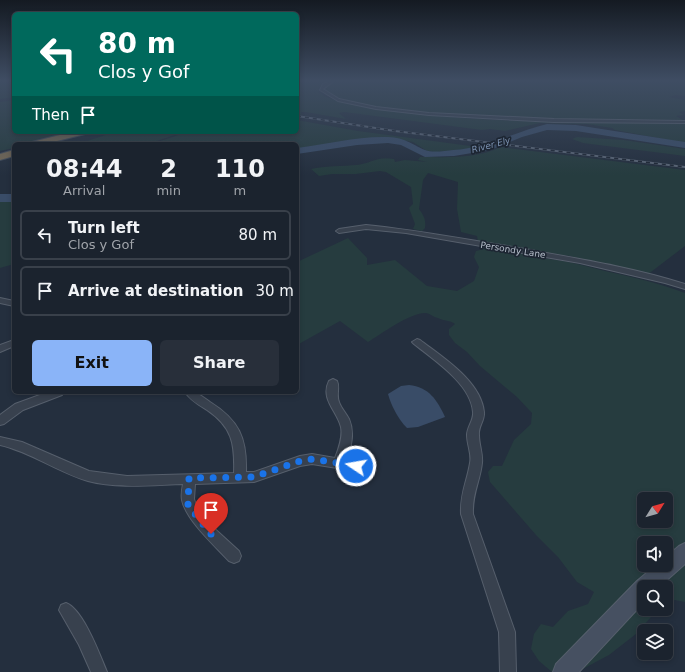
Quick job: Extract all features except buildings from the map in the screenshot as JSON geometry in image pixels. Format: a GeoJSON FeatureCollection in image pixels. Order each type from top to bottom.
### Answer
{"type":"FeatureCollection","features":[{"type":"Feature","properties":{"kind":"highway"},"geometry":{"type":"LineString","coordinates":[[43,142],[74,134]]}},
{"type":"Feature","properties":{"kind":"highway"},"geometry":{"type":"LineString","coordinates":[[56,142],[86,134]]}},
{"type":"Feature","properties":{"kind":"street"},"geometry":{"type":"LineString","coordinates":[[419,112],[464,117],[536,120],[685,122]]}},
{"type":"Feature","properties":{"kind":"street","name":"Persondy Lane"},"geometry":{"type":"LineString","coordinates":[[339,231],[366,227],[406,231],[580,261],[668,281],[685,287]]}},
{"type":"Feature","properties":{"kind":"street"},"geometry":{"type":"LineString","coordinates":[[0,300],[12,303]]}},
{"type":"Feature","properties":{"kind":"street"},"geometry":{"type":"LineString","coordinates":[[417,342],[465,382],[476,400],[479,414],[472,435],[476,462],[467,490],[467,514],[507,632],[508,672]]}},
{"type":"Feature","properties":{"kind":"street"},"geometry":{"type":"LineString","coordinates":[[0,349],[12,344]]}},
{"type":"Feature","properties":{"kind":"street"},"geometry":{"type":"LineString","coordinates":[[334,383],[331,397],[334,407],[346,426],[340,462]]}},
{"type":"Feature","properties":{"kind":"street"},"geometry":{"type":"LineString","coordinates":[[0,421],[19,407],[53,394]]}},
{"type":"Feature","properties":{"kind":"street"},"geometry":{"type":"LineString","coordinates":[[193,394],[224,416],[233,427],[240,447],[240,478]]}},
{"type":"Feature","properties":{"kind":"street"},"geometry":{"type":"LineString","coordinates":[[0,441],[18,445],[68,468],[90,476],[105,479],[138,481],[189,478],[240,478],[263,475],[295,463],[312,459],[340,462],[356,466]]}},
{"type":"Feature","properties":{"kind":"street"},"geometry":{"type":"LineString","coordinates":[[189,478],[188,500],[192,511],[211,534],[234,556]]}},
{"type":"Feature","properties":{"kind":"street"},"geometry":{"type":"LineString","coordinates":[[652,580],[685,552]]}},
{"type":"Feature","properties":{"kind":"street"},"geometry":{"type":"LineString","coordinates":[[564,672],[637,594]]}},
{"type":"Feature","properties":{"kind":"street"},"geometry":{"type":"LineString","coordinates":[[66,610],[75,621],[93,654],[100,672]]}},
{"type":"Feature","properties":{"kind":"green space"},"geometry":{"type":"Polygon","coordinates":[[[0,112],[12,112],[12,134],[67,134],[36,142],[12,142],[12,148],[0,151],[0,112]]]}},
{"type":"Feature","properties":{"kind":"green space"},"geometry":{"type":"Polygon","coordinates":[[[307,112],[342,112],[339,113],[346,119],[307,112]]]}},
{"type":"Feature","properties":{"kind":"green space"},"geometry":{"type":"Polygon","coordinates":[[[347,112],[409,112],[510,121],[685,123],[685,143],[587,124],[540,123],[505,131],[490,129],[482,130],[347,112]]]}},
{"type":"Feature","properties":{"kind":"green space"},"geometry":{"type":"Polygon","coordinates":[[[427,112],[680,112],[684,115],[676,116],[683,120],[540,119],[427,112]]]}},
{"type":"Feature","properties":{"kind":"green space"},"geometry":{"type":"Polygon","coordinates":[[[299,120],[358,131],[478,147],[466,150],[435,152],[427,151],[413,142],[388,138],[353,140],[299,149],[299,142],[158,142],[181,134],[299,134],[299,120]]]}},
{"type":"Feature","properties":{"kind":"green space"},"geometry":{"type":"Polygon","coordinates":[[[109,134],[178,134],[153,142],[84,142],[109,134]]]}},
{"type":"Feature","properties":{"kind":"green space"},"geometry":{"type":"Polygon","coordinates":[[[577,137],[624,140],[685,149],[685,156],[583,143],[572,139],[577,137]]]}},
{"type":"Feature","properties":{"kind":"green space"},"geometry":{"type":"Polygon","coordinates":[[[501,147],[685,170],[685,246],[647,275],[570,256],[532,251],[533,258],[551,259],[578,264],[645,280],[685,293],[685,602],[673,601],[673,580],[637,580],[637,616],[652,616],[645,624],[637,624],[636,634],[609,655],[577,672],[552,672],[539,661],[531,649],[534,634],[541,624],[553,627],[568,611],[588,604],[594,592],[577,582],[558,557],[536,535],[490,482],[488,472],[493,466],[502,466],[514,440],[531,424],[532,413],[517,397],[455,343],[449,335],[449,329],[455,324],[436,318],[428,313],[412,316],[368,342],[340,321],[299,344],[299,261],[348,238],[367,258],[367,265],[395,260],[427,286],[457,291],[474,281],[479,267],[474,257],[476,251],[500,245],[478,241],[477,236],[461,232],[457,209],[458,182],[428,173],[423,180],[419,209],[425,220],[425,228],[422,231],[413,229],[415,224],[409,208],[413,204],[411,187],[386,172],[380,171],[319,176],[311,169],[357,165],[383,158],[394,159],[395,162],[405,160],[427,162],[418,160],[420,157],[481,154],[501,147]]]}},
{"type":"Feature","properties":{"kind":"green space"},"geometry":{"type":"Polygon","coordinates":[[[12,198],[12,264],[10,264],[12,265],[0,268],[0,200],[12,198]]]}},
{"type":"Feature","properties":{"kind":"water"},"geometry":{"type":"Polygon","coordinates":[[[409,385],[422,388],[432,395],[445,417],[418,427],[407,428],[395,412],[388,394],[401,386],[409,385]]]}},
{"type":"Feature","properties":{"kind":"waterway","name":"River Ely"},"geometry":{"type":"LineString","coordinates":[[299,151],[357,142],[388,140],[403,142],[425,154],[454,153],[487,148],[519,135],[547,127],[576,128],[685,145]]}},
{"type":"Feature","properties":{"kind":"waterway","name":"River Ely"},"geometry":{"type":"LineString","coordinates":[[0,198],[12,198]]}},
{"type":"Feature","properties":{"kind":"railway"},"geometry":{"type":"LineString","coordinates":[[299,116],[395,131],[685,167]]}},
{"type":"Feature","properties":{"kind":"route"},"geometry":{"type":"LineString","coordinates":[[211,534],[188,505],[189,478],[254,477],[290,464],[312,459],[340,462],[356,466]]}}]}
